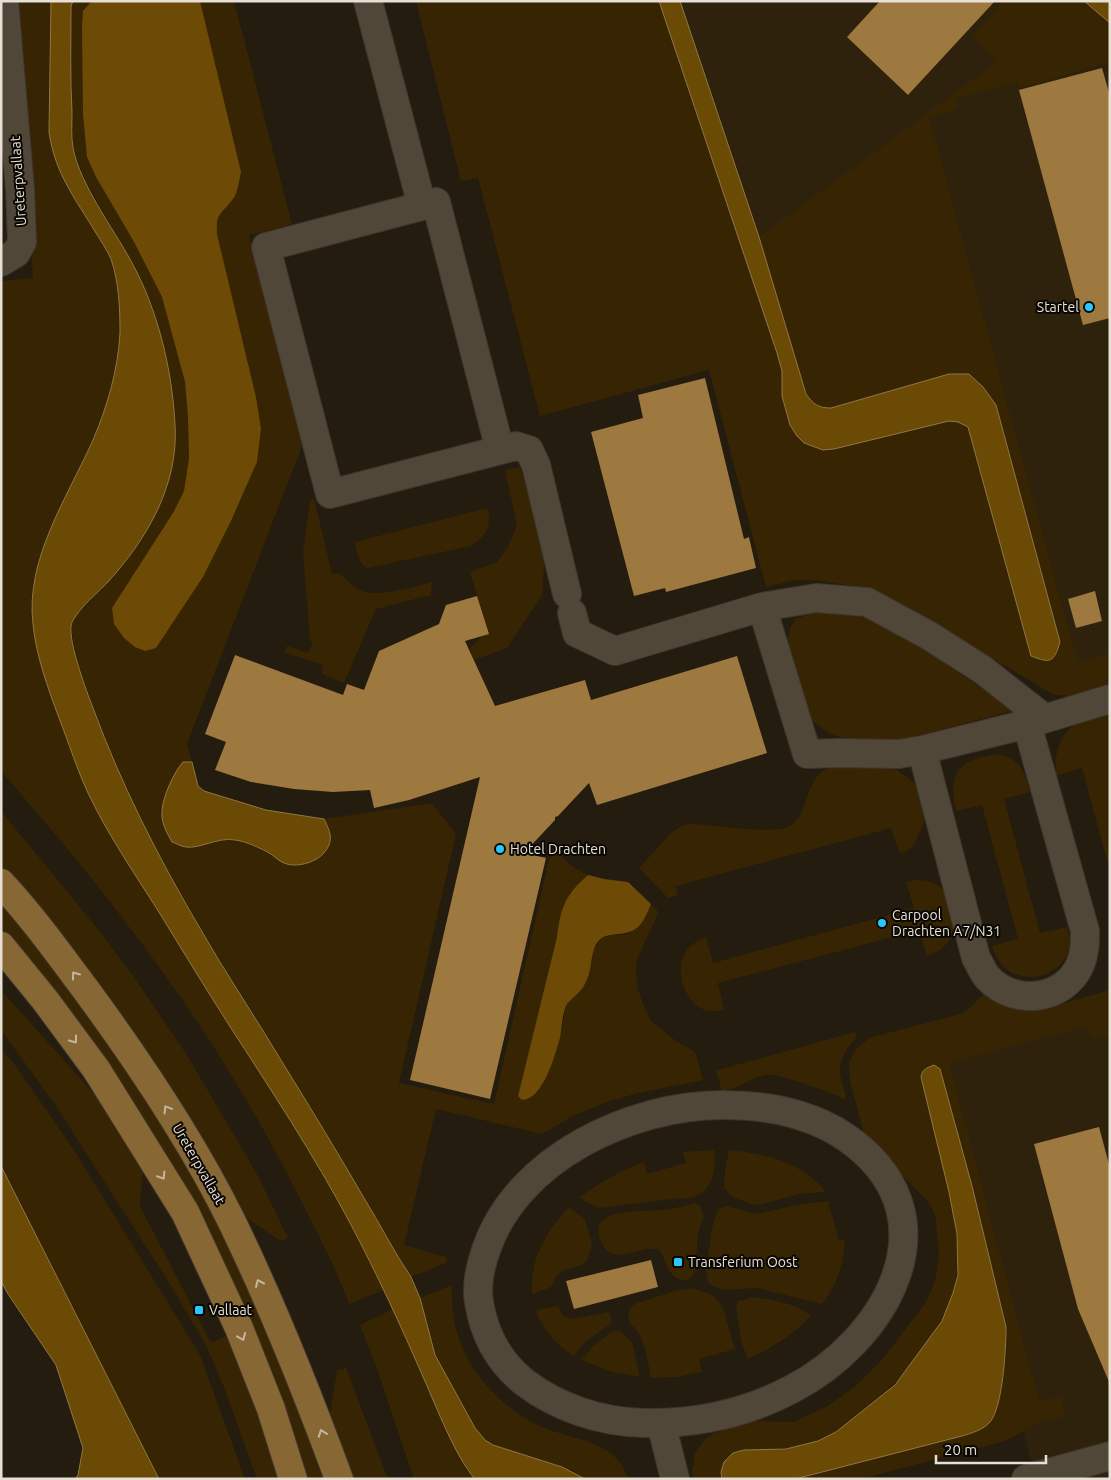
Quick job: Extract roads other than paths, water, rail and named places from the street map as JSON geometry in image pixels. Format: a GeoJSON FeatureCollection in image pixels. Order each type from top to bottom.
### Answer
{"type":"FeatureCollection","features":[{"type":"Feature","properties":{"kind":"main road","name":"Ureterpvallaat"},"geometry":{"type":"LineString","coordinates":[[1,883],[49,941],[105,1016],[152,1085],[193,1151],[231,1220],[275,1318],[317,1419],[339,1479]]}},
{"type":"Feature","properties":{"kind":"main road"},"geometry":{"type":"LineString","coordinates":[[1,946],[45,1000],[96,1069],[184,1212],[242,1337],[271,1409],[293,1479]]}},
{"type":"Feature","properties":{"kind":"street","name":"Ureterpvallaat"},"geometry":{"type":"LineString","coordinates":[[1,262],[16,253],[22,242],[20,189],[4,1]]}},
{"type":"Feature","properties":{"kind":"street"},"geometry":{"type":"LineString","coordinates":[[368,1],[422,206]]}},
{"type":"Feature","properties":{"kind":"street"},"geometry":{"type":"LineString","coordinates":[[500,450],[436,202],[266,247],[330,494],[516,446],[529,450],[536,465],[577,633],[616,651],[762,607],[816,598],[867,602],[928,634],[983,670],[1035,721],[1085,931],[1085,949],[1079,967],[1068,981],[1053,992],[1035,996],[1017,995],[1000,988],[988,978],[976,958],[922,750]]}},
{"type":"Feature","properties":{"kind":"street"},"geometry":{"type":"LineString","coordinates":[[762,607],[807,754],[899,754],[922,750],[1035,721],[1110,699]]}},
{"type":"Feature","properties":{"kind":"street"},"geometry":{"type":"LineString","coordinates":[[739,1105],[771,1108],[801,1115],[828,1126],[865,1152],[882,1171],[891,1185],[902,1216],[904,1232],[900,1265],[888,1298],[867,1330],[846,1352],[830,1365],[794,1388],[753,1406],[731,1413],[709,1418],[661,1422],[642,1423],[610,1420],[562,1405],[537,1392],[516,1375],[499,1356],[487,1335],[480,1312],[478,1296],[482,1263],[490,1238],[503,1213],[536,1176],[560,1156],[588,1139],[618,1125],[651,1115],[684,1108],[739,1105]]}},
{"type":"Feature","properties":{"kind":"street"},"geometry":{"type":"LineString","coordinates":[[661,1422],[675,1479]]}},
{"type":"Feature","properties":{"kind":"street"},"geometry":{"type":"LineString","coordinates":[[1026,1479],[1110,1456]]}},
{"type":"Feature","properties":{"kind":"place","name":"Startel"},"geometry":{"type":"Point","coordinates":[1089,307]}},
{"type":"Feature","properties":{"kind":"place","name":"Hotel Drachten"},"geometry":{"type":"Point","coordinates":[500,849]}},
{"type":"Feature","properties":{"kind":"place","name":"Carpool Drachten A7/N31"},"geometry":{"type":"Point","coordinates":[882,923]}},
{"type":"Feature","properties":{"kind":"place","name":"Transferium Oost"},"geometry":{"type":"Point","coordinates":[678,1262]}},
{"type":"Feature","properties":{"kind":"place","name":"Vallaat"},"geometry":{"type":"Point","coordinates":[199,1310]}}]}
